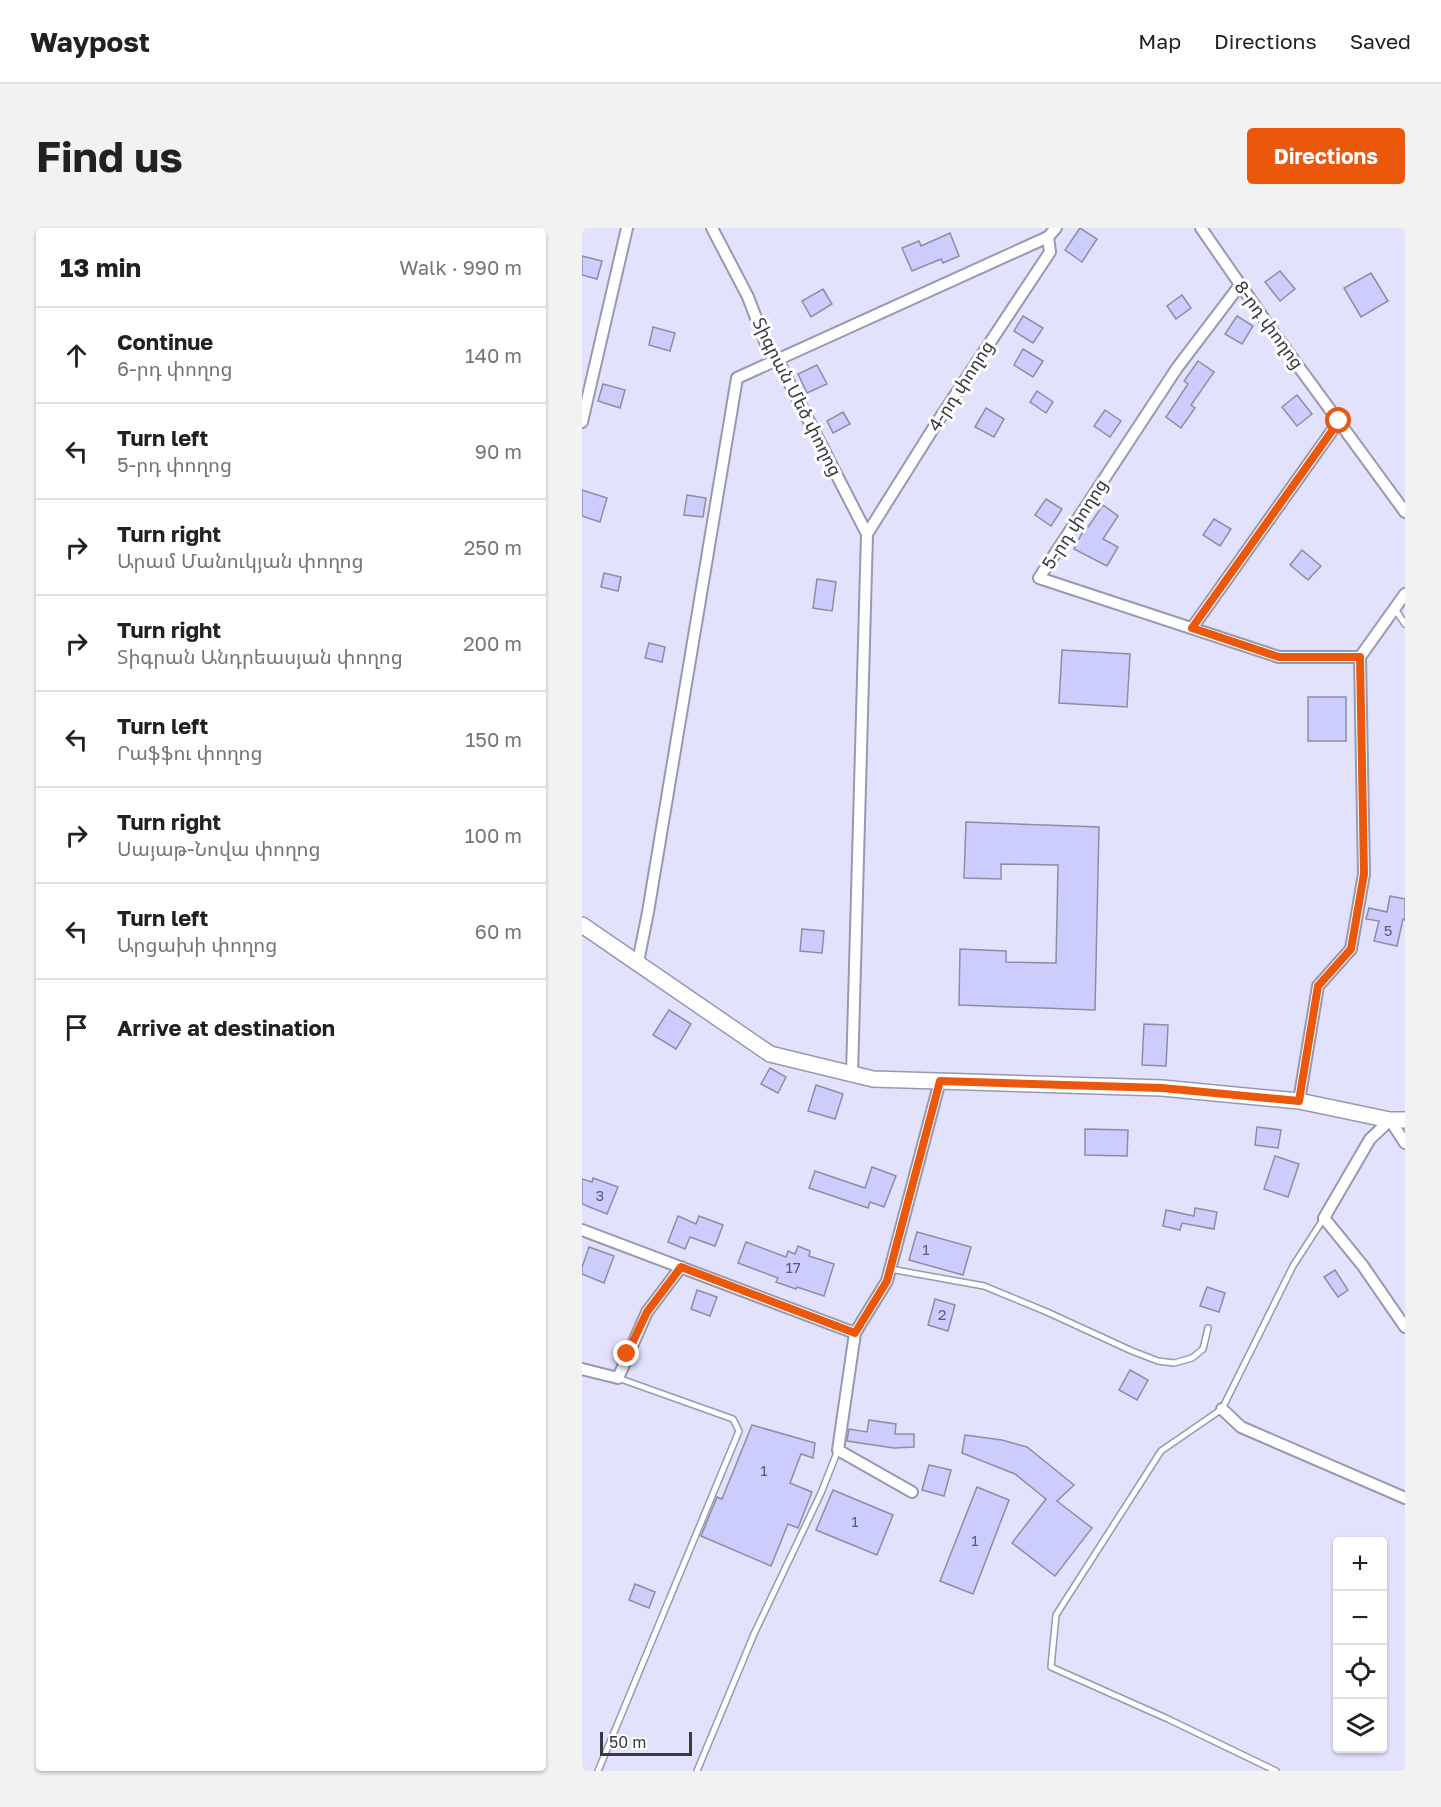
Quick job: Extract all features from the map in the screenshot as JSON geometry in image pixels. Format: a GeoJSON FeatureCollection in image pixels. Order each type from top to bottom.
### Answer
{"type":"FeatureCollection","features":[{"type":"Feature","properties":{"kind":"main road"},"geometry":{"type":"LineString","coordinates":[[582,925],[770,1054],[852,1074],[873,1079],[1162,1088],[1299,1101],[1397,1120]]}},
{"type":"Feature","properties":{"kind":"street"},"geometry":{"type":"LineString","coordinates":[[582,422],[627,228]]}},
{"type":"Feature","properties":{"kind":"street","name":"Տիգրան Մեծ փողոց"},"geometry":{"type":"LineString","coordinates":[[712,228],[748,297],[766,344],[777,359],[867,534]]}},
{"type":"Feature","properties":{"kind":"street"},"geometry":{"type":"LineString","coordinates":[[638,962],[737,378],[1048,237],[1056,228]]}},
{"type":"Feature","properties":{"kind":"street","name":"8-րդ փողոց"},"geometry":{"type":"LineString","coordinates":[[1201,228],[1405,512]]}},
{"type":"Feature","properties":{"kind":"street","name":"4-րդ փողոց"},"geometry":{"type":"LineString","coordinates":[[867,534],[936,424],[1050,252],[1048,237]]}},
{"type":"Feature","properties":{"kind":"street","name":"5-րդ փողոց"},"geometry":{"type":"LineString","coordinates":[[1240,285],[1177,368],[1039,578],[1279,657],[1360,657]]}},
{"type":"Feature","properties":{"kind":"street"},"geometry":{"type":"LineString","coordinates":[[1192,628],[1339,421]]}},
{"type":"Feature","properties":{"kind":"street"},"geometry":{"type":"LineString","coordinates":[[852,1074],[867,534]]}},
{"type":"Feature","properties":{"kind":"street"},"geometry":{"type":"LineString","coordinates":[[1299,1101],[1318,986],[1351,949],[1364,874],[1360,657],[1405,594]]}},
{"type":"Feature","properties":{"kind":"street"},"geometry":{"type":"LineString","coordinates":[[912,1492],[838,1450],[855,1333],[887,1281],[940,1081]]}},
{"type":"Feature","properties":{"kind":"street"},"geometry":{"type":"LineString","coordinates":[[1405,1143],[1397,1120],[1370,1139],[1324,1218],[1363,1266],[1405,1326]]}},
{"type":"Feature","properties":{"kind":"street"},"geometry":{"type":"LineString","coordinates":[[582,1230],[855,1333]]}},
{"type":"Feature","properties":{"kind":"street"},"geometry":{"type":"LineString","coordinates":[[582,1371],[618,1378],[647,1312],[681,1267]]}},
{"type":"Feature","properties":{"kind":"street"},"geometry":{"type":"LineString","coordinates":[[1222,1409],[1241,1427],[1405,1498]]}},
{"type":"Feature","properties":{"kind":"lane"},"geometry":{"type":"LineString","coordinates":[[1395,609],[1405,624]]}},
{"type":"Feature","properties":{"kind":"lane"},"geometry":{"type":"LineString","coordinates":[[1276,1771],[1168,1719],[1051,1667],[1056,1615],[1161,1451],[1222,1409],[1293,1266],[1324,1218]]}},
{"type":"Feature","properties":{"kind":"lane"},"geometry":{"type":"LineString","coordinates":[[890,1269],[984,1286],[1158,1361],[1174,1363],[1192,1358],[1203,1349],[1208,1328]]}},
{"type":"Feature","properties":{"kind":"lane"},"geometry":{"type":"LineString","coordinates":[[598,1771],[739,1431],[733,1419],[618,1378]]}},
{"type":"Feature","properties":{"kind":"lane"},"geometry":{"type":"LineString","coordinates":[[697,1771],[754,1634],[821,1492],[838,1450]]}},
{"type":"Feature","properties":{"kind":"building"},"geometry":{"type":"Polygon","coordinates":[[[1080,228],[1097,239],[1082,262],[1065,250],[1080,228]]]}},
{"type":"Feature","properties":{"kind":"building"},"geometry":{"type":"Polygon","coordinates":[[[950,233],[959,256],[943,263],[941,259],[912,271],[902,248],[919,241],[921,246],[950,233]]]}},
{"type":"Feature","properties":{"kind":"building"},"geometry":{"type":"Polygon","coordinates":[[[582,256],[602,261],[597,279],[582,275],[582,256]]]}},
{"type":"Feature","properties":{"kind":"building"},"geometry":{"type":"Polygon","coordinates":[[[1280,271],[1295,289],[1280,301],[1265,282],[1280,271]]]}},
{"type":"Feature","properties":{"kind":"building"},"geometry":{"type":"Polygon","coordinates":[[[1371,273],[1388,301],[1361,317],[1344,288],[1371,273]]]}},
{"type":"Feature","properties":{"kind":"building"},"geometry":{"type":"Polygon","coordinates":[[[823,289],[832,304],[811,317],[802,301],[823,289]]]}},
{"type":"Feature","properties":{"kind":"building"},"geometry":{"type":"Polygon","coordinates":[[[1182,295],[1191,308],[1176,319],[1167,306],[1182,295]]]}},
{"type":"Feature","properties":{"kind":"building"},"geometry":{"type":"Polygon","coordinates":[[[1023,316],[1043,328],[1033,343],[1014,331],[1023,316]]]}},
{"type":"Feature","properties":{"kind":"building"},"geometry":{"type":"Polygon","coordinates":[[[1237,316],[1253,326],[1242,344],[1225,334],[1237,316]]]}},
{"type":"Feature","properties":{"kind":"building"},"geometry":{"type":"Polygon","coordinates":[[[653,327],[675,333],[670,351],[649,345],[653,327]]]}},
{"type":"Feature","properties":{"kind":"building"},"geometry":{"type":"Polygon","coordinates":[[[1023,349],[1043,361],[1033,377],[1014,365],[1023,349]]]}},
{"type":"Feature","properties":{"kind":"building"},"geometry":{"type":"Polygon","coordinates":[[[1198,361],[1214,372],[1191,405],[1195,408],[1181,428],[1166,417],[1188,384],[1184,381],[1198,361]]]}},
{"type":"Feature","properties":{"kind":"building"},"geometry":{"type":"Polygon","coordinates":[[[817,365],[827,384],[807,393],[798,374],[817,365]]]}},
{"type":"Feature","properties":{"kind":"building"},"geometry":{"type":"Polygon","coordinates":[[[603,384],[625,390],[620,408],[598,401],[603,384]]]}},
{"type":"Feature","properties":{"kind":"building"},"geometry":{"type":"Polygon","coordinates":[[[1037,391],[1053,402],[1046,413],[1030,402],[1037,391]]]}},
{"type":"Feature","properties":{"kind":"building"},"geometry":{"type":"Polygon","coordinates":[[[1297,395],[1312,414],[1297,426],[1282,407],[1297,395]]]}},
{"type":"Feature","properties":{"kind":"building"},"geometry":{"type":"Polygon","coordinates":[[[986,408],[1004,419],[994,437],[975,427],[986,408]]]}},
{"type":"Feature","properties":{"kind":"building"},"geometry":{"type":"Polygon","coordinates":[[[1105,410],[1121,421],[1110,437],[1094,426],[1105,410]]]}},
{"type":"Feature","properties":{"kind":"building"},"geometry":{"type":"Polygon","coordinates":[[[843,412],[850,424],[833,433],[827,421],[843,412]]]}},
{"type":"Feature","properties":{"kind":"building"},"geometry":{"type":"Polygon","coordinates":[[[582,490],[607,498],[600,522],[582,516],[582,490]]]}},
{"type":"Feature","properties":{"kind":"building"},"geometry":{"type":"Polygon","coordinates":[[[687,495],[706,498],[703,517],[684,515],[687,495]]]}},
{"type":"Feature","properties":{"kind":"building"},"geometry":{"type":"Polygon","coordinates":[[[1046,499],[1062,509],[1051,526],[1035,515],[1046,499]]]}},
{"type":"Feature","properties":{"kind":"building"},"geometry":{"type":"Polygon","coordinates":[[[1103,505],[1118,516],[1103,539],[1118,547],[1107,566],[1074,549],[1084,529],[1086,530],[1103,505]]]}},
{"type":"Feature","properties":{"kind":"building"},"geometry":{"type":"Polygon","coordinates":[[[1214,519],[1231,529],[1220,546],[1203,535],[1214,519]]]}},
{"type":"Feature","properties":{"kind":"building"},"geometry":{"type":"Polygon","coordinates":[[[1302,550],[1321,566],[1308,580],[1290,565],[1302,550]]]}},
{"type":"Feature","properties":{"kind":"building"},"geometry":{"type":"Polygon","coordinates":[[[604,573],[621,577],[618,591],[601,587],[604,573]]]}},
{"type":"Feature","properties":{"kind":"building"},"geometry":{"type":"Polygon","coordinates":[[[817,579],[836,582],[832,611],[813,608],[817,579]]]}},
{"type":"Feature","properties":{"kind":"building"},"geometry":{"type":"Polygon","coordinates":[[[649,643],[665,647],[662,662],[645,658],[649,643]]]}},
{"type":"Feature","properties":{"kind":"building"},"geometry":{"type":"Polygon","coordinates":[[[1062,650],[1130,654],[1127,707],[1059,703],[1062,650]]]}},
{"type":"Feature","properties":{"kind":"building"},"geometry":{"type":"Polygon","coordinates":[[[1308,697],[1346,697],[1346,741],[1308,741],[1308,697]]]}},
{"type":"Feature","properties":{"kind":"building"},"geometry":{"type":"Polygon","coordinates":[[[966,822],[1099,827],[1095,1010],[959,1005],[960,949],[1006,951],[1006,962],[1056,963],[1058,865],[1001,864],[1001,879],[964,878],[966,822]]]}},
{"type":"Feature","properties":{"kind":"building"},"geometry":{"type":"Polygon","coordinates":[[[1390,896],[1405,899],[1405,920],[1403,919],[1397,946],[1374,941],[1379,921],[1366,919],[1369,908],[1387,912],[1390,896]]]}},
{"type":"Feature","properties":{"kind":"building"},"geometry":{"type":"Polygon","coordinates":[[[802,929],[824,931],[822,953],[800,951],[802,929]]]}},
{"type":"Feature","properties":{"kind":"building"},"geometry":{"type":"Polygon","coordinates":[[[669,1010],[691,1024],[676,1049],[653,1035],[669,1010]]]}},
{"type":"Feature","properties":{"kind":"building"},"geometry":{"type":"Polygon","coordinates":[[[1144,1024],[1168,1025],[1166,1066],[1142,1065],[1144,1024]]]}},
{"type":"Feature","properties":{"kind":"building"},"geometry":{"type":"Polygon","coordinates":[[[770,1068],[786,1077],[778,1093],[761,1084],[770,1068]]]}},
{"type":"Feature","properties":{"kind":"building"},"geometry":{"type":"Polygon","coordinates":[[[816,1085],[843,1094],[835,1119],[808,1111],[816,1085]]]}},
{"type":"Feature","properties":{"kind":"building"},"geometry":{"type":"Polygon","coordinates":[[[1257,1127],[1281,1130],[1278,1148],[1255,1145],[1257,1127]]]}},
{"type":"Feature","properties":{"kind":"building"},"geometry":{"type":"Polygon","coordinates":[[[1085,1129],[1128,1130],[1127,1156],[1085,1155],[1085,1129]]]}},
{"type":"Feature","properties":{"kind":"building"},"geometry":{"type":"Polygon","coordinates":[[[1275,1156],[1299,1164],[1288,1197],[1264,1189],[1275,1156]]]}},
{"type":"Feature","properties":{"kind":"building"},"geometry":{"type":"Polygon","coordinates":[[[872,1167],[896,1176],[884,1207],[870,1202],[868,1208],[809,1188],[815,1171],[865,1188],[872,1167]]]}},
{"type":"Feature","properties":{"kind":"building"},"geometry":{"type":"Polygon","coordinates":[[[593,1178],[618,1187],[607,1214],[582,1204],[582,1179],[592,1182],[593,1178]]]}},
{"type":"Feature","properties":{"kind":"building"},"geometry":{"type":"Polygon","coordinates":[[[1195,1208],[1217,1212],[1214,1229],[1182,1223],[1180,1230],[1163,1226],[1166,1210],[1194,1216],[1195,1208]]]}},
{"type":"Feature","properties":{"kind":"building"},"geometry":{"type":"Polygon","coordinates":[[[678,1216],[696,1224],[699,1216],[723,1225],[715,1246],[690,1237],[685,1249],[668,1242],[678,1216]]]}},
{"type":"Feature","properties":{"kind":"building"},"geometry":{"type":"Polygon","coordinates":[[[917,1232],[971,1247],[963,1275],[909,1260],[917,1232]]]}},
{"type":"Feature","properties":{"kind":"building"},"geometry":{"type":"Polygon","coordinates":[[[746,1242],[786,1257],[788,1251],[795,1254],[798,1246],[810,1251],[809,1256],[834,1264],[824,1296],[776,1282],[778,1278],[738,1263],[746,1242]]]}},
{"type":"Feature","properties":{"kind":"building"},"geometry":{"type":"Polygon","coordinates":[[[589,1247],[614,1256],[604,1283],[582,1274],[589,1247]]]}},
{"type":"Feature","properties":{"kind":"building"},"geometry":{"type":"Polygon","coordinates":[[[1335,1270],[1348,1290],[1338,1297],[1324,1277],[1335,1270]]]}},
{"type":"Feature","properties":{"kind":"building"},"geometry":{"type":"Polygon","coordinates":[[[1207,1287],[1225,1293],[1219,1312],[1200,1306],[1207,1287]]]}},
{"type":"Feature","properties":{"kind":"building"},"geometry":{"type":"Polygon","coordinates":[[[697,1290],[717,1297],[710,1316],[691,1309],[697,1290]]]}},
{"type":"Feature","properties":{"kind":"building"},"geometry":{"type":"Polygon","coordinates":[[[935,1299],[955,1305],[948,1331],[928,1325],[935,1299]]]}},
{"type":"Feature","properties":{"kind":"building"},"geometry":{"type":"Polygon","coordinates":[[[1130,1370],[1148,1380],[1137,1400],[1119,1390],[1130,1370]]]}},
{"type":"Feature","properties":{"kind":"building"},"geometry":{"type":"Polygon","coordinates":[[[869,1420],[896,1424],[895,1434],[914,1434],[914,1447],[894,1448],[847,1441],[849,1429],[867,1432],[869,1420]]]}},
{"type":"Feature","properties":{"kind":"building"},"geometry":{"type":"Polygon","coordinates":[[[752,1425],[815,1443],[813,1458],[801,1454],[790,1483],[812,1492],[798,1528],[788,1524],[771,1566],[701,1536],[717,1497],[722,1499],[752,1425]]]}},
{"type":"Feature","properties":{"kind":"building"},"geometry":{"type":"Polygon","coordinates":[[[965,1435],[1002,1440],[1027,1447],[1074,1485],[1057,1501],[1092,1528],[1055,1576],[1012,1543],[1046,1499],[1015,1474],[962,1453],[965,1435]]]}},
{"type":"Feature","properties":{"kind":"building"},"geometry":{"type":"Polygon","coordinates":[[[929,1465],[951,1470],[944,1496],[922,1490],[929,1465]]]}},
{"type":"Feature","properties":{"kind":"building"},"geometry":{"type":"Polygon","coordinates":[[[977,1487],[1009,1500],[973,1594],[940,1581],[977,1487]]]}},
{"type":"Feature","properties":{"kind":"building"},"geometry":{"type":"Polygon","coordinates":[[[833,1490],[893,1515],[877,1555],[816,1530],[833,1490]]]}},
{"type":"Feature","properties":{"kind":"building"},"geometry":{"type":"Polygon","coordinates":[[[635,1584],[655,1592],[649,1608],[629,1600],[635,1584]]]}},
{"type":"Feature","properties":{"kind":"route"},"geometry":{"type":"LineString","coordinates":[[627,1354],[647,1312],[681,1267],[855,1333],[887,1281],[940,1081],[1162,1088],[1299,1101],[1318,986],[1351,949],[1364,874],[1360,657],[1279,657],[1192,628],[1339,421]]}}]}
